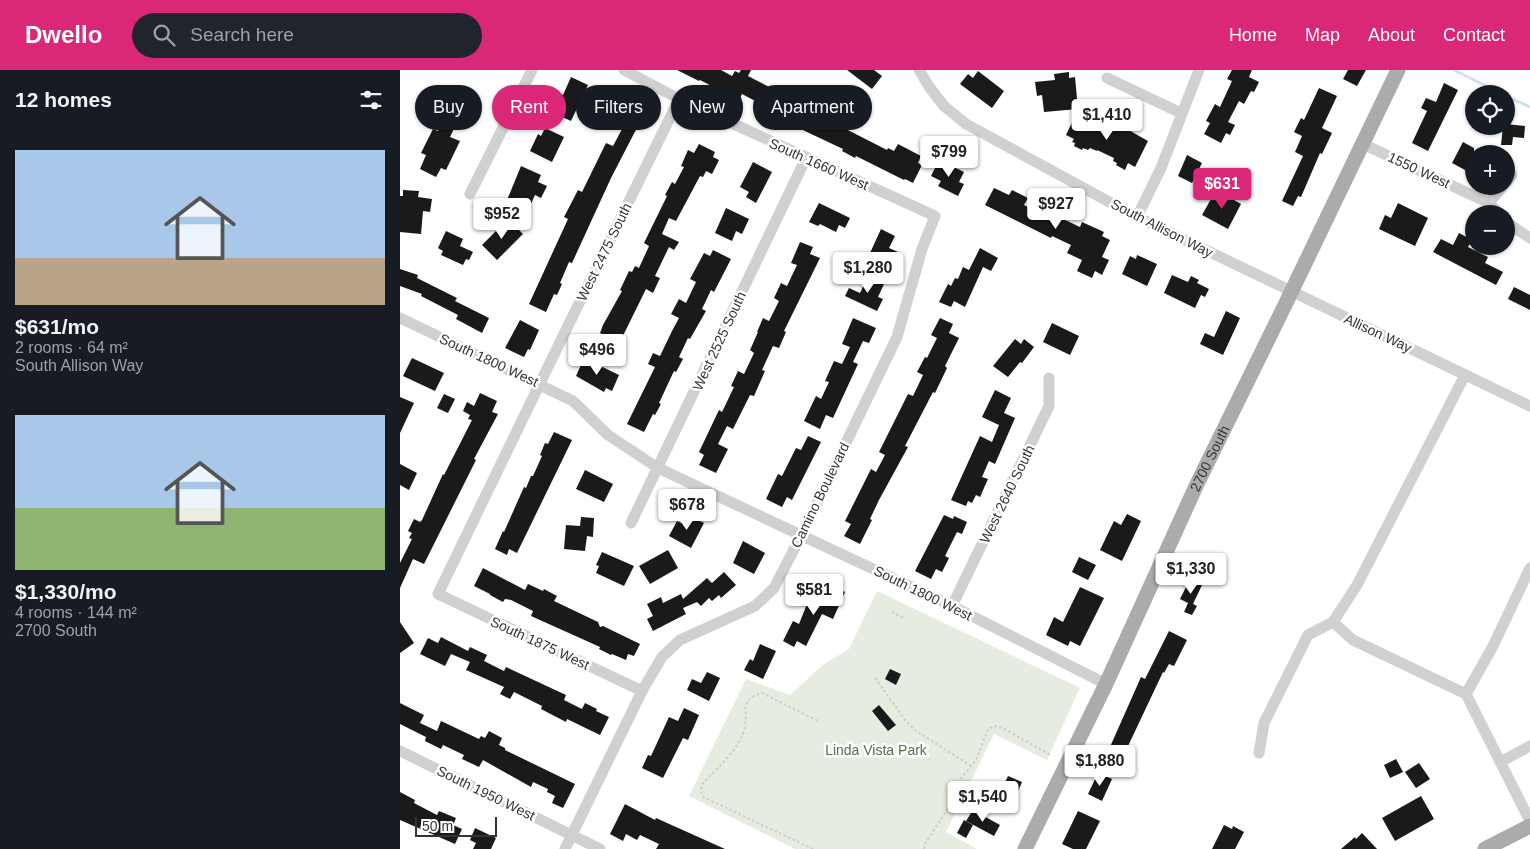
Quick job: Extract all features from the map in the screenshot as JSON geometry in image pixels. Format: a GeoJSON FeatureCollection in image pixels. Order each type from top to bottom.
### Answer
{"type":"FeatureCollection","features":[{"type":"Feature","properties":{"kind":"main road","name":"2700 South"},"geometry":{"type":"LineString","coordinates":[[1025,849],[1106,684],[1197,484],[1398,70]]}},
{"type":"Feature","properties":{"kind":"main road"},"geometry":{"type":"LineString","coordinates":[[1485,849],[1530,826]]}},
{"type":"Feature","properties":{"kind":"street"},"geometry":{"type":"LineString","coordinates":[[470,194],[532,70]]}},
{"type":"Feature","properties":{"kind":"street","name":"South 1660 West"},"geometry":{"type":"LineString","coordinates":[[624,70],[671,95]]}},
{"type":"Feature","properties":{"kind":"street","name":"South Allison Way"},"geometry":{"type":"LineString","coordinates":[[919,70],[944,106],[966,124],[1137,217],[1291,292]]}},
{"type":"Feature","properties":{"kind":"street"},"geometry":{"type":"LineString","coordinates":[[1137,217],[1161,168],[1198,70]]}},
{"type":"Feature","properties":{"kind":"street"},"geometry":{"type":"LineString","coordinates":[[1108,78],[1181,114]]}},
{"type":"Feature","properties":{"kind":"street","name":"West 2475 South"},"geometry":{"type":"LineString","coordinates":[[438,594],[671,115]]}},
{"type":"Feature","properties":{"kind":"street","name":"South 1660 West"},"geometry":{"type":"LineString","coordinates":[[743,129],[935,216]]}},
{"type":"Feature","properties":{"kind":"street","name":"1550 West"},"geometry":{"type":"LineString","coordinates":[[1363,144],[1489,203]]}},
{"type":"Feature","properties":{"kind":"street","name":"West 2525 South"},"geometry":{"type":"LineString","coordinates":[[631,523],[806,158]]}},
{"type":"Feature","properties":{"kind":"street"},"geometry":{"type":"LineString","coordinates":[[1489,203],[1496,195]]}},
{"type":"Feature","properties":{"kind":"street","name":"Camino Boulevard"},"geometry":{"type":"LineString","coordinates":[[565,849],[642,691],[662,657],[680,640],[755,606],[774,588],[802,534],[896,337],[922,249],[935,216]]}},
{"type":"Feature","properties":{"kind":"street"},"geometry":{"type":"LineString","coordinates":[[1515,228],[1530,238]]}},
{"type":"Feature","properties":{"kind":"street","name":"Allison Way"},"geometry":{"type":"LineString","coordinates":[[1291,292],[1530,406]]}},
{"type":"Feature","properties":{"kind":"street","name":"South 1800 West"},"geometry":{"type":"LineString","coordinates":[[400,318],[573,401],[608,435],[658,468],[952,606],[1106,684]]}},
{"type":"Feature","properties":{"kind":"street"},"geometry":{"type":"LineString","coordinates":[[1259,752],[1264,723],[1308,635],[1333,622],[1357,585],[1465,375]]}},
{"type":"Feature","properties":{"kind":"street","name":"West 2640 South"},"geometry":{"type":"LineString","coordinates":[[952,606],[1049,406],[1050,378]]}},
{"type":"Feature","properties":{"kind":"street"},"geometry":{"type":"LineString","coordinates":[[1466,694],[1526,586],[1530,568]]}},
{"type":"Feature","properties":{"kind":"street","name":"South 1875 West"},"geometry":{"type":"LineString","coordinates":[[438,594],[642,691]]}},
{"type":"Feature","properties":{"kind":"street"},"geometry":{"type":"LineString","coordinates":[[1333,622],[1353,640],[1466,694],[1530,821]]}},
{"type":"Feature","properties":{"kind":"street"},"geometry":{"type":"LineString","coordinates":[[1500,762],[1530,746]]}},
{"type":"Feature","properties":{"kind":"street","name":"South 1950 West"},"geometry":{"type":"LineString","coordinates":[[400,751],[600,849]]}},
{"type":"Feature","properties":{"kind":"path"},"geometry":{"type":"LineString","coordinates":[[892,612],[906,619]]}},
{"type":"Feature","properties":{"kind":"path"},"geometry":{"type":"LineString","coordinates":[[875,678],[914,730],[971,766]]}},
{"type":"Feature","properties":{"kind":"path"},"geometry":{"type":"LineString","coordinates":[[814,849],[703,797],[701,791],[702,784],[741,739],[746,720],[744,710],[748,700],[754,695],[762,693],[818,722]]}},
{"type":"Feature","properties":{"kind":"path"},"geometry":{"type":"LineString","coordinates":[[924,849],[926,842],[947,810],[953,788],[976,760],[988,729],[994,726],[1003,728],[1052,756]]}},
{"type":"Feature","properties":{"kind":"green space","name":"Linda Vista Park"},"geometry":{"type":"Polygon","coordinates":[[[877,591],[1080,688],[1047,760],[994,734],[946,832],[977,849],[795,849],[689,796],[746,679],[790,695],[824,664],[849,649],[877,591]]]}},
{"type":"Feature","properties":{"kind":"building"},"geometry":{"type":"Polygon","coordinates":[[[677,70],[721,70],[732,76],[735,71],[739,73],[741,70],[751,70],[748,76],[765,85],[753,85],[753,100],[743,95],[743,85],[710,85],[677,70]]]}},
{"type":"Feature","properties":{"kind":"building"},"geometry":{"type":"Polygon","coordinates":[[[847,70],[874,70],[882,76],[872,89],[872,85],[867,85],[847,70]]]}},
{"type":"Feature","properties":{"kind":"building"},"geometry":{"type":"Polygon","coordinates":[[[1232,70],[1252,70],[1249,77],[1259,82],[1254,92],[1251,91],[1244,104],[1239,101],[1228,122],[1235,125],[1230,135],[1226,133],[1221,143],[1204,134],[1210,123],[1206,121],[1215,104],[1220,107],[1232,81],[1227,79],[1232,70]]]}},
{"type":"Feature","properties":{"kind":"building"},"geometry":{"type":"Polygon","coordinates":[[[1348,70],[1366,70],[1357,86],[1343,79],[1348,70]]]}},
{"type":"Feature","properties":{"kind":"building"},"geometry":{"type":"Polygon","coordinates":[[[978,71],[1004,91],[992,108],[960,84],[968,74],[973,78],[978,71]]]}},
{"type":"Feature","properties":{"kind":"building"},"geometry":{"type":"Polygon","coordinates":[[[1069,72],[1069,78],[1075,77],[1078,109],[1044,112],[1042,95],[1037,96],[1035,82],[1055,80],[1054,74],[1069,72]]]}},
{"type":"Feature","properties":{"kind":"building"},"geometry":{"type":"Polygon","coordinates":[[[571,77],[588,85],[576,85],[576,110],[571,121],[566,119],[566,88],[571,77]]]}},
{"type":"Feature","properties":{"kind":"building"},"geometry":{"type":"Polygon","coordinates":[[[1444,83],[1458,90],[1428,151],[1412,143],[1427,111],[1421,108],[1426,98],[1436,102],[1444,83]]]}},
{"type":"Feature","properties":{"kind":"building"},"geometry":{"type":"Polygon","coordinates":[[[1319,88],[1337,96],[1322,128],[1332,133],[1322,154],[1320,153],[1301,197],[1298,196],[1293,206],[1282,201],[1303,156],[1295,152],[1302,136],[1294,132],[1301,118],[1304,120],[1319,88]]]}},
{"type":"Feature","properties":{"kind":"building"},"geometry":{"type":"Polygon","coordinates":[[[1077,112],[1116,131],[1118,127],[1121,129],[1125,128],[1148,141],[1135,167],[1128,163],[1125,170],[1116,165],[1117,163],[1113,161],[1114,158],[1097,150],[1083,148],[1082,150],[1074,146],[1075,143],[1072,142],[1074,139],[1066,135],[1077,112]]]}},
{"type":"Feature","properties":{"kind":"building"},"geometry":{"type":"Polygon","coordinates":[[[1515,125],[1525,126],[1524,138],[1513,137],[1512,145],[1501,145],[1502,135],[1515,135],[1515,125]]]}},
{"type":"Feature","properties":{"kind":"building"},"geometry":{"type":"Polygon","coordinates":[[[432,130],[453,130],[450,137],[460,141],[446,170],[441,168],[436,177],[420,169],[426,155],[421,153],[432,130]]]}},
{"type":"Feature","properties":{"kind":"building"},"geometry":{"type":"Polygon","coordinates":[[[544,130],[549,130],[564,137],[552,162],[530,151],[538,134],[541,136],[544,130]]]}},
{"type":"Feature","properties":{"kind":"building"},"geometry":{"type":"Polygon","coordinates":[[[621,130],[636,130],[611,178],[572,263],[569,262],[557,295],[554,294],[546,312],[529,304],[568,219],[564,217],[578,190],[582,192],[606,143],[613,146],[621,130]]]}},
{"type":"Feature","properties":{"kind":"building"},"geometry":{"type":"Polygon","coordinates":[[[803,130],[848,130],[887,150],[888,148],[894,151],[898,144],[921,156],[918,163],[922,165],[913,183],[856,156],[855,158],[842,151],[843,149],[803,130]]]}},
{"type":"Feature","properties":{"kind":"building"},"geometry":{"type":"Polygon","coordinates":[[[1463,142],[1468,145],[1465,145],[1465,170],[1452,163],[1463,142]]]}},
{"type":"Feature","properties":{"kind":"building"},"geometry":{"type":"Polygon","coordinates":[[[699,144],[715,152],[713,157],[719,160],[712,174],[706,171],[703,177],[700,176],[676,221],[669,218],[662,234],[679,242],[674,250],[669,247],[655,276],[660,278],[653,293],[646,289],[615,352],[597,344],[602,334],[600,333],[603,325],[622,291],[620,290],[629,271],[632,272],[635,266],[639,268],[649,246],[644,243],[667,196],[665,195],[672,182],[675,184],[684,167],[681,166],[688,150],[694,153],[699,144]]]}},
{"type":"Feature","properties":{"kind":"building"},"geometry":{"type":"Polygon","coordinates":[[[1187,155],[1202,163],[1192,183],[1178,176],[1187,155]]]}},
{"type":"Feature","properties":{"kind":"building"},"geometry":{"type":"Polygon","coordinates":[[[939,160],[964,172],[959,182],[964,184],[958,196],[938,186],[941,181],[931,176],[939,160]]]}},
{"type":"Feature","properties":{"kind":"building"},"geometry":{"type":"Polygon","coordinates":[[[753,162],[772,172],[756,203],[746,197],[749,192],[740,187],[753,162]]]}},
{"type":"Feature","properties":{"kind":"building"},"geometry":{"type":"Polygon","coordinates":[[[521,166],[541,175],[538,182],[547,186],[541,198],[535,195],[526,215],[505,205],[521,166]]]}},
{"type":"Feature","properties":{"kind":"building"},"geometry":{"type":"Polygon","coordinates":[[[994,188],[1009,195],[1012,190],[1028,198],[1024,205],[1042,214],[1047,204],[1059,209],[1057,212],[1065,216],[1063,219],[1080,227],[1082,222],[1104,232],[1102,236],[1110,240],[1102,257],[1109,260],[1102,275],[1095,271],[1092,278],[1077,271],[1082,260],[1067,253],[1071,245],[1052,236],[1051,238],[985,205],[994,188]]]}},
{"type":"Feature","properties":{"kind":"building"},"geometry":{"type":"Polygon","coordinates":[[[403,190],[419,191],[418,197],[432,199],[430,212],[423,211],[421,234],[400,232],[400,196],[403,196],[403,190]]]}},
{"type":"Feature","properties":{"kind":"building"},"geometry":{"type":"Polygon","coordinates":[[[1216,190],[1241,204],[1228,229],[1202,215],[1216,190]]]}},
{"type":"Feature","properties":{"kind":"building"},"geometry":{"type":"Polygon","coordinates":[[[819,203],[850,218],[845,228],[839,225],[836,232],[820,224],[818,226],[809,222],[819,203]]]}},
{"type":"Feature","properties":{"kind":"building"},"geometry":{"type":"Polygon","coordinates":[[[1398,203],[1428,218],[1415,246],[1379,229],[1385,215],[1391,218],[1398,203]]]}},
{"type":"Feature","properties":{"kind":"building"},"geometry":{"type":"Polygon","coordinates":[[[726,208],[749,219],[742,234],[736,231],[732,241],[715,233],[726,208]]]}},
{"type":"Feature","properties":{"kind":"building"},"geometry":{"type":"Polygon","coordinates":[[[508,219],[523,234],[497,260],[482,245],[508,219]]]}},
{"type":"Feature","properties":{"kind":"building"},"geometry":{"type":"Polygon","coordinates":[[[881,229],[895,236],[889,248],[898,252],[893,263],[870,253],[881,229]]]}},
{"type":"Feature","properties":{"kind":"building"},"geometry":{"type":"Polygon","coordinates":[[[446,231],[463,239],[460,246],[473,252],[469,260],[466,259],[463,265],[441,255],[443,251],[438,248],[446,231]]]}},
{"type":"Feature","properties":{"kind":"building"},"geometry":{"type":"Polygon","coordinates":[[[1459,233],[1465,236],[1465,255],[1484,255],[1488,257],[1485,263],[1503,272],[1496,285],[1433,252],[1441,239],[1453,245],[1459,233]]]}},
{"type":"Feature","properties":{"kind":"building"},"geometry":{"type":"Polygon","coordinates":[[[800,242],[813,247],[810,254],[820,258],[784,331],[786,332],[779,348],[773,346],[762,370],[765,371],[754,396],[750,395],[733,429],[727,426],[718,444],[728,449],[716,473],[699,465],[704,455],[699,452],[719,410],[722,412],[734,387],[731,386],[738,371],[744,374],[754,353],[750,350],[763,318],[769,321],[779,301],[774,298],[781,283],[787,286],[797,265],[791,263],[800,242]]]}},
{"type":"Feature","properties":{"kind":"building"},"geometry":{"type":"Polygon","coordinates":[[[980,248],[998,258],[991,271],[983,267],[965,307],[954,301],[951,307],[939,302],[948,284],[951,286],[955,278],[958,279],[963,267],[969,270],[980,248]]]}},
{"type":"Feature","properties":{"kind":"building"},"geometry":{"type":"Polygon","coordinates":[[[713,250],[731,259],[714,292],[711,290],[702,309],[706,311],[690,339],[688,338],[679,357],[683,359],[676,372],[674,371],[659,403],[661,404],[655,415],[653,414],[644,432],[627,424],[655,367],[648,364],[653,353],[660,356],[679,318],[671,314],[679,299],[686,303],[696,282],[690,279],[704,253],[710,256],[713,250]]]}},
{"type":"Feature","properties":{"kind":"building"},"geometry":{"type":"Polygon","coordinates":[[[1137,255],[1157,264],[1147,286],[1122,274],[1130,256],[1136,259],[1137,255]]]}},
{"type":"Feature","properties":{"kind":"building"},"geometry":{"type":"Polygon","coordinates":[[[400,269],[418,275],[417,278],[457,298],[455,301],[489,318],[482,333],[456,319],[458,315],[421,296],[422,294],[400,286],[400,269]]]}},
{"type":"Feature","properties":{"kind":"building"},"geometry":{"type":"Polygon","coordinates":[[[1172,275],[1188,282],[1191,276],[1199,280],[1197,283],[1209,289],[1205,297],[1201,295],[1195,308],[1164,293],[1172,275]]]}},
{"type":"Feature","properties":{"kind":"building"},"geometry":{"type":"Polygon","coordinates":[[[868,276],[884,284],[878,297],[883,299],[877,311],[845,296],[849,288],[860,293],[868,276]]]}},
{"type":"Feature","properties":{"kind":"building"},"geometry":{"type":"Polygon","coordinates":[[[1514,287],[1530,295],[1530,310],[1508,299],[1514,287]]]}},
{"type":"Feature","properties":{"kind":"building"},"geometry":{"type":"Polygon","coordinates":[[[1226,311],[1240,318],[1223,355],[1200,344],[1205,333],[1214,337],[1226,311]]]}},
{"type":"Feature","properties":{"kind":"building"},"geometry":{"type":"Polygon","coordinates":[[[853,318],[876,328],[869,343],[863,341],[853,362],[858,364],[833,418],[826,415],[820,429],[804,421],[816,396],[821,399],[829,382],[825,381],[834,361],[842,364],[850,347],[842,344],[853,318]]]}},
{"type":"Feature","properties":{"kind":"building"},"geometry":{"type":"Polygon","coordinates":[[[940,318],[953,324],[949,333],[959,338],[945,366],[947,368],[935,393],[933,392],[905,446],[908,447],[879,500],[870,519],[872,520],[860,544],[844,536],[851,524],[845,521],[871,469],[876,472],[885,455],[879,452],[908,394],[913,396],[923,375],[917,372],[925,357],[927,358],[937,338],[931,335],[940,318]]]}},
{"type":"Feature","properties":{"kind":"building"},"geometry":{"type":"Polygon","coordinates":[[[520,320],[539,330],[530,350],[528,349],[524,357],[505,348],[520,320]]]}},
{"type":"Feature","properties":{"kind":"building"},"geometry":{"type":"Polygon","coordinates":[[[1052,323],[1079,336],[1070,355],[1043,342],[1052,323]]]}},
{"type":"Feature","properties":{"kind":"building"},"geometry":{"type":"Polygon","coordinates":[[[1015,339],[1021,344],[1024,339],[1034,347],[1008,377],[993,366],[1015,339]]]}},
{"type":"Feature","properties":{"kind":"building"},"geometry":{"type":"Polygon","coordinates":[[[412,358],[444,373],[435,391],[403,376],[412,358]]]}},
{"type":"Feature","properties":{"kind":"building"},"geometry":{"type":"Polygon","coordinates":[[[584,358],[619,375],[612,391],[606,388],[604,392],[576,376],[584,358]]]}},
{"type":"Feature","properties":{"kind":"building"},"geometry":{"type":"Polygon","coordinates":[[[995,390],[1011,398],[1004,413],[1015,418],[995,464],[989,461],[982,477],[988,479],[980,497],[976,495],[972,503],[968,501],[966,506],[951,500],[980,436],[992,442],[999,425],[982,417],[995,390]]]}},
{"type":"Feature","properties":{"kind":"building"},"geometry":{"type":"Polygon","coordinates":[[[480,393],[497,401],[492,412],[498,414],[474,459],[476,460],[424,564],[413,559],[400,588],[400,563],[412,539],[409,538],[412,533],[408,531],[414,519],[420,522],[422,520],[443,474],[472,420],[468,419],[470,415],[463,411],[467,402],[474,406],[480,393]]]}},
{"type":"Feature","properties":{"kind":"building"},"geometry":{"type":"Polygon","coordinates":[[[444,394],[455,399],[448,413],[437,408],[444,394]]]}},
{"type":"Feature","properties":{"kind":"building"},"geometry":{"type":"Polygon","coordinates":[[[400,397],[414,403],[400,433],[400,397]]]}},
{"type":"Feature","properties":{"kind":"building"},"geometry":{"type":"Polygon","coordinates":[[[554,432],[572,440],[517,553],[509,549],[507,555],[495,549],[524,487],[526,488],[531,476],[533,476],[542,456],[540,455],[545,443],[548,444],[554,432]]]}},
{"type":"Feature","properties":{"kind":"building"},"geometry":{"type":"Polygon","coordinates":[[[808,436],[821,442],[792,500],[787,497],[782,507],[766,499],[778,474],[782,476],[796,448],[801,450],[808,436]]]}},
{"type":"Feature","properties":{"kind":"building"},"geometry":{"type":"Polygon","coordinates":[[[400,464],[417,473],[409,490],[400,485],[400,464]]]}},
{"type":"Feature","properties":{"kind":"building"},"geometry":{"type":"Polygon","coordinates":[[[585,470],[613,484],[604,502],[576,489],[585,470]]]}},
{"type":"Feature","properties":{"kind":"building"},"geometry":{"type":"Polygon","coordinates":[[[1127,514],[1141,521],[1122,561],[1100,550],[1114,521],[1121,525],[1127,514]]]}},
{"type":"Feature","properties":{"kind":"building"},"geometry":{"type":"Polygon","coordinates":[[[688,515],[704,523],[691,548],[669,536],[677,521],[683,524],[688,515]]]}},
{"type":"Feature","properties":{"kind":"building"},"geometry":{"type":"Polygon","coordinates":[[[944,515],[953,519],[954,516],[967,522],[962,534],[957,532],[945,556],[949,558],[942,572],[936,569],[931,579],[915,571],[944,515]]]}},
{"type":"Feature","properties":{"kind":"building"},"geometry":{"type":"Polygon","coordinates":[[[581,517],[594,518],[593,537],[587,536],[585,551],[564,549],[566,525],[580,526],[581,517]]]}},
{"type":"Feature","properties":{"kind":"building"},"geometry":{"type":"Polygon","coordinates":[[[743,541],[765,553],[754,574],[733,563],[743,541]]]}},
{"type":"Feature","properties":{"kind":"building"},"geometry":{"type":"Polygon","coordinates":[[[668,550],[678,568],[650,584],[639,566],[668,550]]]}},
{"type":"Feature","properties":{"kind":"building"},"geometry":{"type":"Polygon","coordinates":[[[602,552],[634,566],[624,586],[596,573],[599,566],[596,565],[602,552]]]}},
{"type":"Feature","properties":{"kind":"building"},"geometry":{"type":"Polygon","coordinates":[[[1079,557],[1096,565],[1088,580],[1072,572],[1079,557]]]}},
{"type":"Feature","properties":{"kind":"building"},"geometry":{"type":"Polygon","coordinates":[[[483,568],[525,590],[528,584],[543,591],[544,589],[557,596],[554,601],[598,622],[600,627],[603,626],[640,644],[634,656],[628,654],[626,660],[611,655],[599,649],[600,647],[531,616],[533,611],[511,600],[505,599],[503,602],[474,586],[483,568]]]}},
{"type":"Feature","properties":{"kind":"building"},"geometry":{"type":"Polygon","coordinates":[[[724,572],[736,585],[721,598],[719,595],[712,601],[709,598],[701,606],[697,602],[683,608],[686,614],[653,631],[647,619],[653,616],[647,604],[661,597],[663,603],[681,594],[683,599],[707,578],[712,583],[724,572]]]}},
{"type":"Feature","properties":{"kind":"building"},"geometry":{"type":"Polygon","coordinates":[[[1191,577],[1203,583],[1193,604],[1197,606],[1192,615],[1184,612],[1188,603],[1180,599],[1191,577]]]}},
{"type":"Feature","properties":{"kind":"building"},"geometry":{"type":"Polygon","coordinates":[[[830,584],[845,592],[833,619],[822,614],[806,646],[797,641],[794,647],[783,641],[793,621],[799,624],[811,594],[822,600],[830,584]]]}},
{"type":"Feature","properties":{"kind":"building"},"geometry":{"type":"Polygon","coordinates":[[[1080,587],[1104,598],[1080,646],[1070,641],[1068,646],[1046,635],[1054,617],[1063,622],[1080,587]]]}},
{"type":"Feature","properties":{"kind":"building"},"geometry":{"type":"Polygon","coordinates":[[[400,622],[414,643],[400,653],[400,622]]]}},
{"type":"Feature","properties":{"kind":"building"},"geometry":{"type":"Polygon","coordinates":[[[1169,631],[1187,640],[1174,666],[1169,664],[1163,672],[1120,763],[1106,756],[1141,677],[1145,679],[1169,631]]]}},
{"type":"Feature","properties":{"kind":"building"},"geometry":{"type":"Polygon","coordinates":[[[441,637],[468,651],[470,647],[487,655],[484,661],[504,671],[506,667],[566,695],[564,700],[582,709],[585,703],[597,709],[596,711],[609,717],[600,735],[567,719],[566,722],[541,709],[542,706],[514,692],[510,699],[500,694],[504,687],[466,670],[470,662],[451,654],[445,666],[420,654],[428,638],[438,643],[441,637]]]}},
{"type":"Feature","properties":{"kind":"building"},"geometry":{"type":"Polygon","coordinates":[[[760,644],[776,651],[763,679],[744,670],[750,659],[753,661],[760,644]]]}},
{"type":"Feature","properties":{"kind":"building"},"geometry":{"type":"Polygon","coordinates":[[[890,669],[901,674],[896,685],[885,679],[890,669]]]}},
{"type":"Feature","properties":{"kind":"building"},"geometry":{"type":"Polygon","coordinates":[[[707,672],[720,678],[709,701],[687,690],[692,679],[701,683],[707,672]]]}},
{"type":"Feature","properties":{"kind":"building"},"geometry":{"type":"Polygon","coordinates":[[[400,703],[424,715],[420,723],[437,731],[441,721],[479,739],[481,736],[485,738],[489,731],[502,738],[499,745],[505,748],[505,750],[575,784],[563,808],[552,803],[555,796],[547,792],[548,789],[533,782],[531,787],[483,760],[479,767],[462,759],[464,755],[443,745],[441,749],[425,741],[426,737],[400,724],[400,703]]]}},
{"type":"Feature","properties":{"kind":"building"},"geometry":{"type":"Polygon","coordinates":[[[879,705],[896,725],[888,731],[872,711],[879,705]]]}},
{"type":"Feature","properties":{"kind":"building"},"geometry":{"type":"Polygon","coordinates":[[[684,708],[699,715],[688,740],[683,738],[663,778],[642,768],[648,755],[651,756],[669,717],[678,721],[684,708]]]}},
{"type":"Feature","properties":{"kind":"building"},"geometry":{"type":"Polygon","coordinates":[[[1396,759],[1403,772],[1390,778],[1384,765],[1396,759]]]}},
{"type":"Feature","properties":{"kind":"building"},"geometry":{"type":"Polygon","coordinates":[[[1419,763],[1430,779],[1416,788],[1405,772],[1419,763]]]}},
{"type":"Feature","properties":{"kind":"building"},"geometry":{"type":"Polygon","coordinates":[[[1098,773],[1112,779],[1102,801],[1088,794],[1098,773]]]}},
{"type":"Feature","properties":{"kind":"building"},"geometry":{"type":"Polygon","coordinates":[[[1008,776],[1022,782],[1011,807],[993,799],[998,787],[1002,789],[1008,776]]]}},
{"type":"Feature","properties":{"kind":"building"},"geometry":{"type":"Polygon","coordinates":[[[400,792],[415,800],[414,803],[437,815],[439,811],[456,818],[453,825],[462,829],[455,844],[400,820],[400,792]]]}},
{"type":"Feature","properties":{"kind":"building"},"geometry":{"type":"Polygon","coordinates":[[[1421,796],[1434,819],[1395,841],[1382,818],[1421,796]]]}},
{"type":"Feature","properties":{"kind":"building"},"geometry":{"type":"Polygon","coordinates":[[[625,804],[655,820],[656,818],[725,849],[656,849],[659,844],[640,835],[637,840],[626,834],[623,841],[610,834],[625,804]]]}},
{"type":"Feature","properties":{"kind":"building"},"geometry":{"type":"Polygon","coordinates":[[[973,810],[1000,825],[994,836],[966,821],[973,810]]]}},
{"type":"Feature","properties":{"kind":"building"},"geometry":{"type":"Polygon","coordinates":[[[1078,811],[1100,821],[1086,849],[1073,849],[1062,844],[1078,811]]]}},
{"type":"Feature","properties":{"kind":"building"},"geometry":{"type":"Polygon","coordinates":[[[964,820],[973,825],[966,838],[957,833],[964,820]]]}},
{"type":"Feature","properties":{"kind":"building"},"geometry":{"type":"Polygon","coordinates":[[[1224,825],[1232,829],[1233,826],[1244,832],[1235,849],[1212,849],[1224,825]]]}},
{"type":"Feature","properties":{"kind":"building"},"geometry":{"type":"Polygon","coordinates":[[[475,828],[496,838],[491,849],[473,849],[476,843],[470,840],[475,828]]]}},
{"type":"Feature","properties":{"kind":"building"},"geometry":{"type":"Polygon","coordinates":[[[1362,833],[1377,849],[1341,849],[1355,837],[1356,839],[1362,833]]]}},
{"type":"Feature","properties":{"kind":"waterway"},"geometry":{"type":"LineString","coordinates":[[1454,70],[1484,85]]}},
{"type":"Feature","properties":{"kind":"waterway"},"geometry":{"type":"LineString","coordinates":[[1515,100],[1530,107]]}}]}
